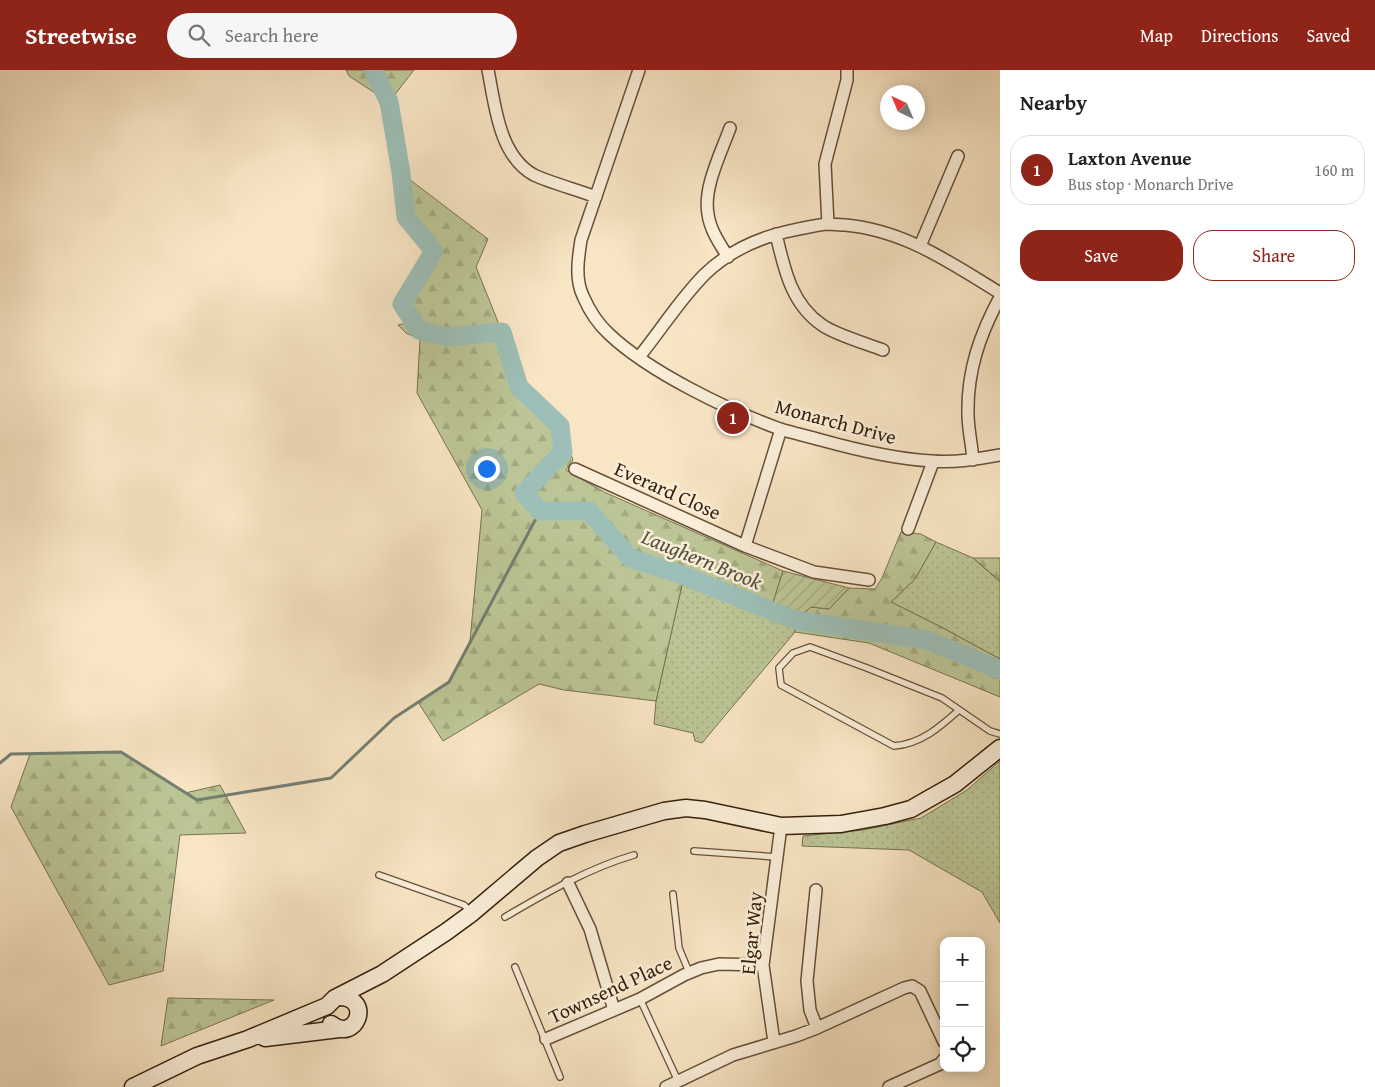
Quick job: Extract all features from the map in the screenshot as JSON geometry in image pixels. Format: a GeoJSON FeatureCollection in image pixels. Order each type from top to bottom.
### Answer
{"type":"FeatureCollection","features":[{"type":"Feature","properties":{"kind":"main road"},"geometry":{"type":"LineString","coordinates":[[133,1087],[198,1056],[248,1039],[334,1001],[382,974],[472,913],[537,858],[559,843],[655,814],[686,808],[705,810],[781,826],[841,824],[885,816],[911,809],[954,784],[1000,748]]}},
{"type":"Feature","properties":{"kind":"main road"},"geometry":{"type":"LineString","coordinates":[[248,1039],[303,1034],[352,1026],[382,974]]}},
{"type":"Feature","properties":{"kind":"main road"},"geometry":{"type":"LineString","coordinates":[[339,1029],[328,1021],[326,1011],[334,1001],[350,998],[357,1006],[359,1012]]}},
{"type":"Feature","properties":{"kind":"street"},"geometry":{"type":"LineString","coordinates":[[488,70],[506,146],[514,158],[535,175],[596,197]]}},
{"type":"Feature","properties":{"kind":"street","name":"Monarch Drive"},"geometry":{"type":"LineString","coordinates":[[639,70],[580,240],[578,256],[577,271],[582,295],[593,314],[607,332],[639,358],[705,395],[781,429],[882,455],[933,462],[973,460],[1000,455]]}},
{"type":"Feature","properties":{"kind":"street"},"geometry":{"type":"LineString","coordinates":[[828,224],[825,164],[848,80],[847,70]]}},
{"type":"Feature","properties":{"kind":"street"},"geometry":{"type":"LineString","coordinates":[[728,256],[716,236],[708,214],[708,193],[714,168],[730,128]]}},
{"type":"Feature","properties":{"kind":"street"},"geometry":{"type":"LineString","coordinates":[[920,246],[958,156]]}},
{"type":"Feature","properties":{"kind":"street"},"geometry":{"type":"LineString","coordinates":[[639,358],[688,292],[728,256],[741,248],[776,234],[828,224],[860,226],[890,234],[920,246],[1000,292]]}},
{"type":"Feature","properties":{"kind":"street"},"geometry":{"type":"LineString","coordinates":[[776,234],[788,278],[802,307],[823,326],[883,350]]}},
{"type":"Feature","properties":{"kind":"street"},"geometry":{"type":"LineString","coordinates":[[973,460],[968,415],[973,360],[980,338],[1000,297]]}},
{"type":"Feature","properties":{"kind":"street"},"geometry":{"type":"LineString","coordinates":[[745,546],[781,429]]}},
{"type":"Feature","properties":{"kind":"street"},"geometry":{"type":"LineString","coordinates":[[908,529],[933,462]]}},
{"type":"Feature","properties":{"kind":"street","name":"Everard Close"},"geometry":{"type":"LineString","coordinates":[[575,469],[745,546],[814,572],[869,580]]}},
{"type":"Feature","properties":{"kind":"street","name":"Elgar Way"},"geometry":{"type":"LineString","coordinates":[[774,1042],[763,965],[781,826]]}},
{"type":"Feature","properties":{"kind":"street"},"geometry":{"type":"LineString","coordinates":[[568,883],[590,929],[614,1010]]}},
{"type":"Feature","properties":{"kind":"street"},"geometry":{"type":"LineString","coordinates":[[816,890],[807,980],[810,1010],[817,1028]]}},
{"type":"Feature","properties":{"kind":"street","name":"Townsend Place"},"geometry":{"type":"LineString","coordinates":[[546,1039],[640,999],[689,972],[718,964],[763,965]]}},
{"type":"Feature","properties":{"kind":"street"},"geometry":{"type":"LineString","coordinates":[[666,1087],[733,1055],[817,1028],[912,986],[920,991],[940,1034]]}},
{"type":"Feature","properties":{"kind":"street"},"geometry":{"type":"LineString","coordinates":[[888,1087],[940,1064]]}},
{"type":"Feature","properties":{"kind":"lane"},"geometry":{"type":"LineString","coordinates":[[959,710],[933,732],[906,745],[894,746],[780,685],[779,668],[793,653],[810,647],[942,698],[990,731],[1000,734]]}},
{"type":"Feature","properties":{"kind":"lane"},"geometry":{"type":"LineString","coordinates":[[694,851],[777,857]]}},
{"type":"Feature","properties":{"kind":"lane"},"geometry":{"type":"LineString","coordinates":[[505,917],[538,898],[612,861],[634,855]]}},
{"type":"Feature","properties":{"kind":"lane"},"geometry":{"type":"LineString","coordinates":[[379,875],[464,905],[472,913]]}},
{"type":"Feature","properties":{"kind":"lane","name":"Townsend Place"},"geometry":{"type":"LineString","coordinates":[[673,894],[679,948],[689,972]]}},
{"type":"Feature","properties":{"kind":"lane"},"geometry":{"type":"LineString","coordinates":[[515,967],[560,1076]]}},
{"type":"Feature","properties":{"kind":"lane"},"geometry":{"type":"LineString","coordinates":[[640,999],[678,1081]]}},
{"type":"Feature","properties":{"kind":"green space"},"geometry":{"type":"Polygon","coordinates":[[[346,70],[414,70],[389,102],[349,76],[346,70]]]}},
{"type":"Feature","properties":{"kind":"green space"},"geometry":{"type":"Polygon","coordinates":[[[401,173],[488,239],[476,267],[502,332],[519,387],[560,426],[573,460],[566,470],[604,492],[783,571],[771,609],[684,576],[656,701],[564,690],[539,684],[443,741],[418,702],[449,682],[470,641],[482,510],[417,393],[420,339],[406,333],[398,325],[406,323],[402,304],[434,251],[406,217],[401,173]]]}},
{"type":"Feature","properties":{"kind":"green space"},"geometry":{"type":"Polygon","coordinates":[[[901,532],[921,534],[936,542],[915,579],[891,602],[1000,659],[1000,697],[869,643],[795,632],[795,620],[811,607],[829,609],[849,588],[875,589],[882,578],[901,532]]]}},
{"type":"Feature","properties":{"kind":"green space"},"geometry":{"type":"Polygon","coordinates":[[[936,542],[973,558],[1000,582],[1000,659],[891,602],[915,579],[936,542]]]}},
{"type":"Feature","properties":{"kind":"green space"},"geometry":{"type":"Polygon","coordinates":[[[973,558],[1000,558],[1000,581],[973,558]]]}},
{"type":"Feature","properties":{"kind":"green space"},"geometry":{"type":"Polygon","coordinates":[[[783,571],[849,588],[829,609],[811,607],[795,620],[771,609],[783,571]]]}},
{"type":"Feature","properties":{"kind":"green space"},"geometry":{"type":"Polygon","coordinates":[[[684,576],[795,620],[795,632],[702,743],[695,741],[693,733],[654,724],[656,701],[684,576]]]}},
{"type":"Feature","properties":{"kind":"green space"},"geometry":{"type":"Polygon","coordinates":[[[121,752],[185,793],[220,785],[246,833],[180,835],[163,971],[109,985],[11,807],[30,754],[121,752]]]}},
{"type":"Feature","properties":{"kind":"green space"},"geometry":{"type":"Polygon","coordinates":[[[1000,761],[1000,923],[982,892],[909,850],[802,846],[803,836],[863,830],[921,818],[967,790],[1000,761]]]}},
{"type":"Feature","properties":{"kind":"green space"},"geometry":{"type":"Polygon","coordinates":[[[168,998],[274,1000],[161,1046],[168,998]]]}},
{"type":"Feature","properties":{"kind":"waterway","name":"Laughern Brook"},"geometry":{"type":"LineString","coordinates":[[373,70],[389,102],[406,217],[434,251],[402,304],[419,330],[447,337],[502,332],[519,387],[560,426],[563,452],[524,493],[540,511],[589,511],[630,558],[682,575],[795,620],[927,640],[1000,670]]}},
{"type":"Feature","properties":{"kind":"waterway"},"geometry":{"type":"LineString","coordinates":[[0,763],[11,754],[121,752],[197,800],[331,778],[394,718],[449,682],[540,511]]}},
{"type":"Feature","properties":{"kind":"place","name":"Laxton Avenue"},"geometry":{"type":"Point","coordinates":[733,418]}}]}
